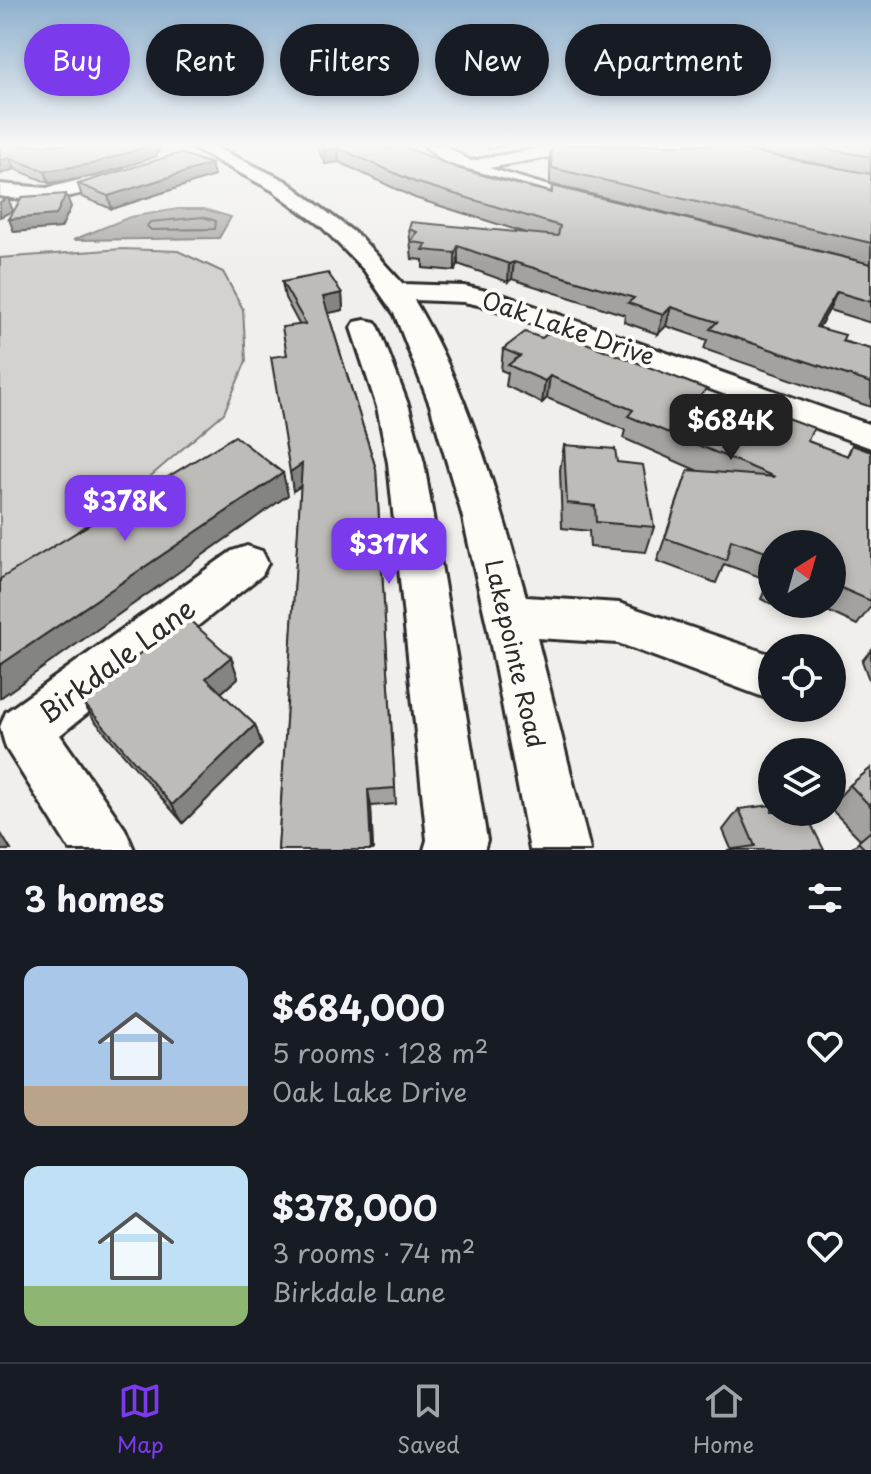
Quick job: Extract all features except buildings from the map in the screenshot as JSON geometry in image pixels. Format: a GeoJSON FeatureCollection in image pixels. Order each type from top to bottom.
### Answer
{"type":"FeatureCollection","features":[{"type":"Feature","properties":{"kind":"street"},"geometry":{"type":"LineString","coordinates":[[0,190],[26,197],[56,195],[91,185]]}},
{"type":"Feature","properties":{"kind":"street","name":"Lakepointe Road"},"geometry":{"type":"LineString","coordinates":[[277,185],[312,207],[364,255],[395,292],[430,363],[463,453],[508,616],[560,850]]}},
{"type":"Feature","properties":{"kind":"street"},"geometry":{"type":"LineString","coordinates":[[519,185],[593,204]]}},
{"type":"Feature","properties":{"kind":"street","name":"Oak Lake Drive"},"geometry":{"type":"LineString","coordinates":[[395,292],[464,294],[491,300],[871,437]]}},
{"type":"Feature","properties":{"kind":"street"},"geometry":{"type":"LineString","coordinates":[[365,328],[393,407],[406,463],[457,840],[454,850]]}},
{"type":"Feature","properties":{"kind":"street","name":"Birkdale Lane"},"geometry":{"type":"LineString","coordinates":[[104,850],[25,730],[247,563]]}},
{"type":"Feature","properties":{"kind":"street"},"geometry":{"type":"LineString","coordinates":[[508,616],[619,623],[758,672]]}},
{"type":"Feature","properties":{"kind":"shaded area"},"geometry":{"type":"Polygon","coordinates":[[[122,249],[178,251],[223,272],[243,309],[246,361],[224,413],[145,481],[71,536],[0,581],[0,258],[122,249]]]}},
{"type":"Feature","properties":{"kind":"water"},"geometry":{"type":"Polygon","coordinates":[[[178,209],[204,209],[231,217],[219,238],[73,240],[130,217],[178,209]]]}}]}
